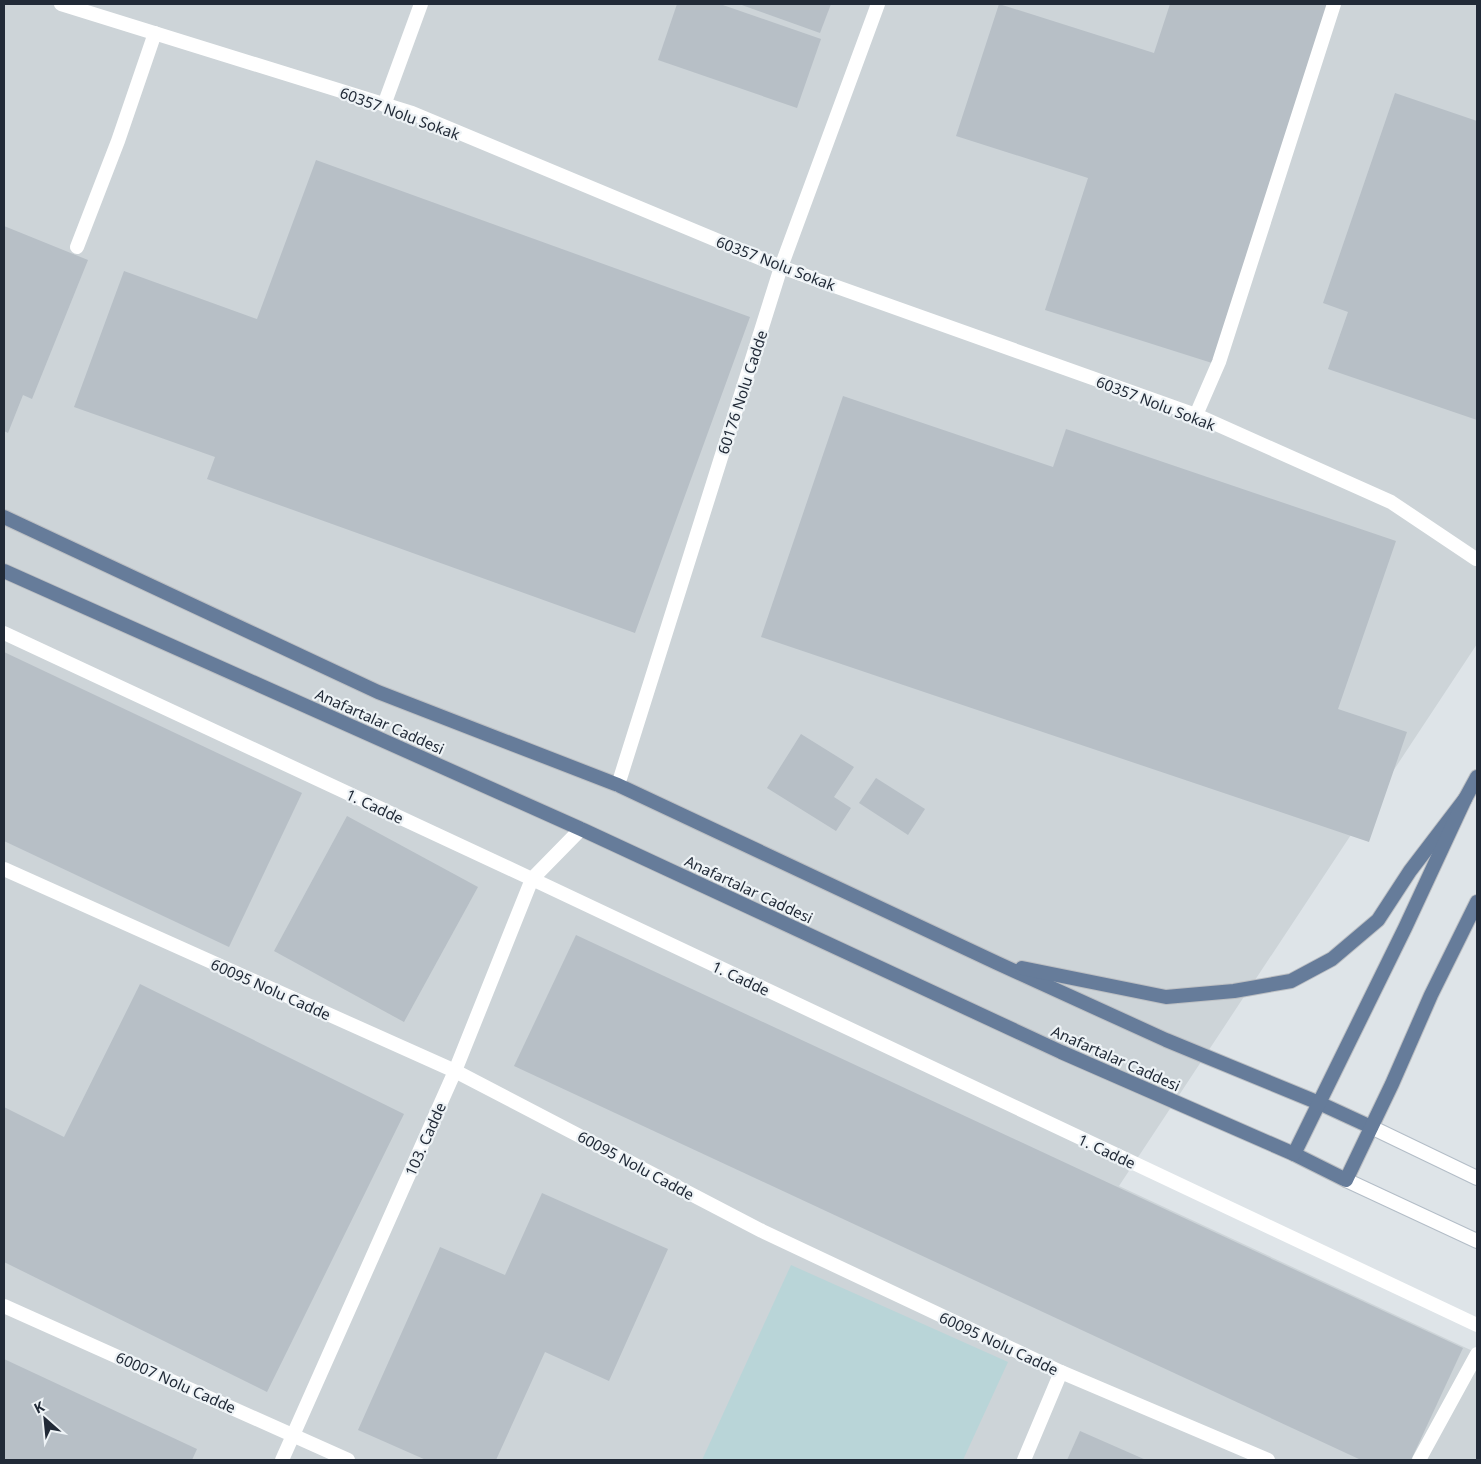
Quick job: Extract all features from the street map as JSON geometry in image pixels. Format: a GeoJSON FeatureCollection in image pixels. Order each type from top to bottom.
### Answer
{"type":"FeatureCollection","features":[{"type":"Feature","properties":{"kind":"main road","name":"Anafartalar Caddesi"},"geometry":{"type":"LineString","coordinates":[[4,517],[378,692],[618,785],[1166,1040],[1319,1103],[1371,1127]]}},
{"type":"Feature","properties":{"kind":"main road","name":"Anafartalar Caddesi"},"geometry":{"type":"LineString","coordinates":[[4,571],[581,829],[1061,1052],[1294,1154],[1346,1180]]}},
{"type":"Feature","properties":{"kind":"main road"},"geometry":{"type":"LineString","coordinates":[[1294,1154],[1477,777]]}},
{"type":"Feature","properties":{"kind":"main road"},"geometry":{"type":"LineString","coordinates":[[997,963],[1166,997],[1234,990],[1291,981],[1332,959],[1378,920],[1410,871],[1465,799]]}},
{"type":"Feature","properties":{"kind":"main road"},"geometry":{"type":"LineString","coordinates":[[1346,1180],[1431,996],[1477,902]]}},
{"type":"Feature","properties":{"kind":"street","name":"60357 Nolu Sokak"},"geometry":{"type":"LineString","coordinates":[[61,4],[412,113],[781,267],[1196,415],[1391,502],[1476,559]]}},
{"type":"Feature","properties":{"kind":"street"},"geometry":{"type":"LineString","coordinates":[[384,105],[421,4]]}},
{"type":"Feature","properties":{"kind":"street","name":"60176 Nolu Cadde"},"geometry":{"type":"LineString","coordinates":[[618,785],[781,267],[878,4]]}},
{"type":"Feature","properties":{"kind":"street"},"geometry":{"type":"LineString","coordinates":[[1196,415],[1219,362],[1334,4]]}},
{"type":"Feature","properties":{"kind":"street"},"geometry":{"type":"LineString","coordinates":[[77,247],[118,141],[154,33]]}},
{"type":"Feature","properties":{"kind":"street","name":"1. Cadde"},"geometry":{"type":"LineString","coordinates":[[4,633],[532,879],[1477,1326]]}},
{"type":"Feature","properties":{"kind":"street","name":"103. Cadde"},"geometry":{"type":"LineString","coordinates":[[282,1460],[456,1071],[532,879],[581,829]]}},
{"type":"Feature","properties":{"kind":"street","name":"60095 Nolu Cadde"},"geometry":{"type":"LineString","coordinates":[[4,869],[456,1071],[762,1231],[1061,1372],[1268,1460]]}},
{"type":"Feature","properties":{"kind":"street","name":"Anafartalar Caddesi"},"geometry":{"type":"LineString","coordinates":[[1371,1127],[1477,1178]]}},
{"type":"Feature","properties":{"kind":"street","name":"Anafartalar Caddesi"},"geometry":{"type":"LineString","coordinates":[[1346,1180],[1477,1241]]}},
{"type":"Feature","properties":{"kind":"street","name":"60007 Nolu Cadde"},"geometry":{"type":"LineString","coordinates":[[4,1306],[348,1460]]}},
{"type":"Feature","properties":{"kind":"street"},"geometry":{"type":"LineString","coordinates":[[1419,1460],[1477,1354]]}},
{"type":"Feature","properties":{"kind":"street"},"geometry":{"type":"LineString","coordinates":[[1024,1460],[1061,1372]]}},
{"type":"Feature","properties":{"kind":"shaded area"},"geometry":{"type":"Polygon","coordinates":[[[4,4],[1477,4],[1477,644],[1119,1186],[1477,1353],[1477,1460],[4,1460],[4,4]]]}},
{"type":"Feature","properties":{"kind":"shaded area"},"geometry":{"type":"Polygon","coordinates":[[[791,1265],[1008,1362],[963,1460],[702,1460],[791,1265]]]}},
{"type":"Feature","properties":{"kind":"building"},"geometry":{"type":"Polygon","coordinates":[[[677,4],[720,4],[821,39],[797,108],[658,60],[677,4]]]}},
{"type":"Feature","properties":{"kind":"building"},"geometry":{"type":"Polygon","coordinates":[[[739,4],[831,4],[820,33],[739,4]]]}},
{"type":"Feature","properties":{"kind":"building"},"geometry":{"type":"Polygon","coordinates":[[[999,4],[1154,53],[1170,4],[1328,4],[1212,363],[1045,310],[1088,178],[956,136],[999,4]]]}},
{"type":"Feature","properties":{"kind":"building"},"geometry":{"type":"Polygon","coordinates":[[[1395,93],[1477,121],[1477,420],[1328,369],[1348,312],[1323,303],[1395,93]]]}},
{"type":"Feature","properties":{"kind":"building"},"geometry":{"type":"Polygon","coordinates":[[[316,160],[750,317],[635,633],[207,479],[215,457],[74,407],[124,271],[257,319],[316,160]]]}},
{"type":"Feature","properties":{"kind":"building"},"geometry":{"type":"Polygon","coordinates":[[[4,226],[88,260],[32,399],[23,395],[8,433],[4,431],[4,226]]]}},
{"type":"Feature","properties":{"kind":"building"},"geometry":{"type":"Polygon","coordinates":[[[843,396],[1053,467],[1066,429],[1396,541],[1338,709],[1407,732],[1369,842],[761,637],[843,396]]]}},
{"type":"Feature","properties":{"kind":"building"},"geometry":{"type":"Polygon","coordinates":[[[4,652],[302,793],[229,947],[4,841],[4,652]]]}},
{"type":"Feature","properties":{"kind":"building"},"geometry":{"type":"Polygon","coordinates":[[[801,734],[854,767],[834,797],[851,808],[836,831],[767,788],[801,734]]]}},
{"type":"Feature","properties":{"kind":"building"},"geometry":{"type":"Polygon","coordinates":[[[876,778],[925,809],[908,835],[859,803],[876,778]]]}},
{"type":"Feature","properties":{"kind":"building"},"geometry":{"type":"Polygon","coordinates":[[[347,816],[478,887],[404,1022],[274,951],[347,816]]]}},
{"type":"Feature","properties":{"kind":"building"},"geometry":{"type":"Polygon","coordinates":[[[576,935],[1463,1348],[1411,1460],[1361,1460],[514,1066],[576,935]]]}},
{"type":"Feature","properties":{"kind":"building"},"geometry":{"type":"Polygon","coordinates":[[[140,984],[404,1114],[267,1392],[4,1262],[4,1107],[64,1137],[140,984]]]}},
{"type":"Feature","properties":{"kind":"building"},"geometry":{"type":"Polygon","coordinates":[[[542,1193],[668,1249],[609,1381],[545,1352],[496,1460],[426,1460],[358,1430],[440,1247],[505,1275],[542,1193]]]}},
{"type":"Feature","properties":{"kind":"building"},"geometry":{"type":"Polygon","coordinates":[[[4,1359],[197,1449],[192,1460],[4,1460],[4,1359]]]}},
{"type":"Feature","properties":{"kind":"building"},"geometry":{"type":"Polygon","coordinates":[[[1080,1431],[1146,1460],[1067,1460],[1080,1431]]]}}]}
